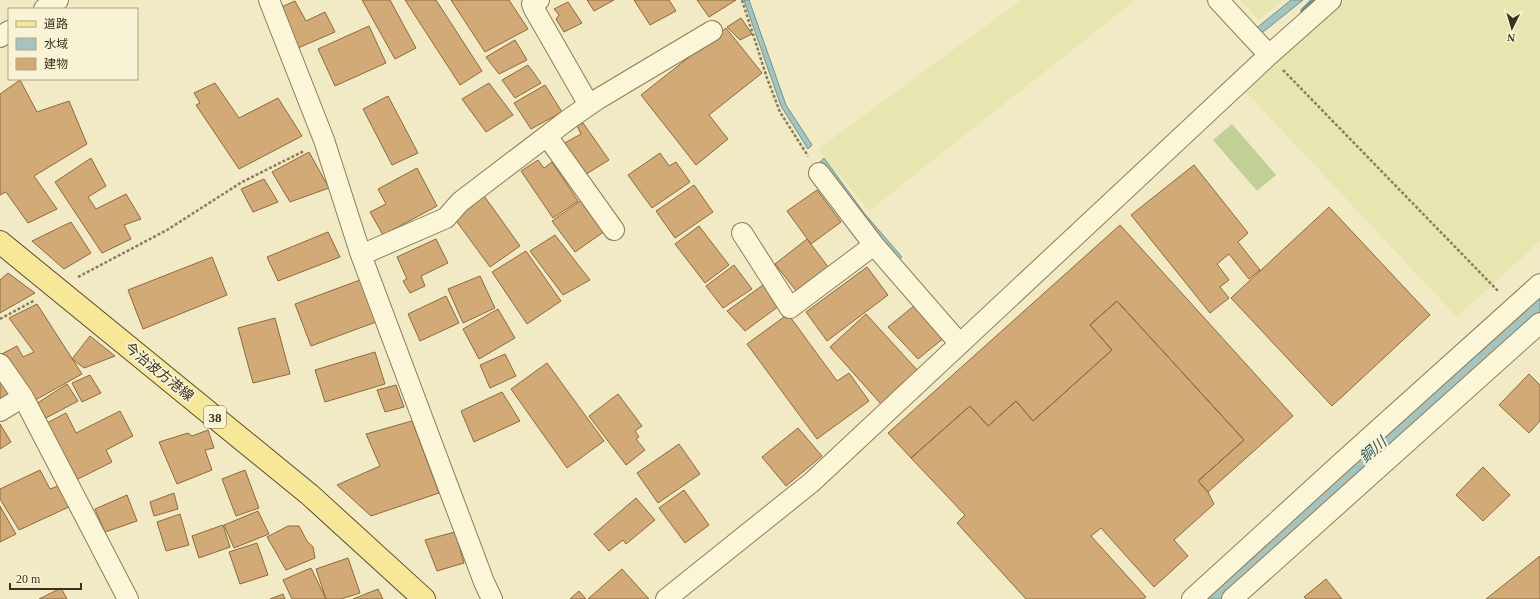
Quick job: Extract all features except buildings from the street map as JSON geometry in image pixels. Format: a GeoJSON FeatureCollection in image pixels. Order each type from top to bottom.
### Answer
{"type":"FeatureCollection","features":[{"type":"Feature","properties":{"kind":"main road","name":"今治波方港線"},"geometry":{"type":"LineString","coordinates":[[0,242],[310,495],[424,599]]}},
{"type":"Feature","properties":{"kind":"street"},"geometry":{"type":"LineString","coordinates":[[46,8],[58,0]]}},
{"type":"Feature","properties":{"kind":"street"},"geometry":{"type":"LineString","coordinates":[[269,0],[324,140],[361,255],[484,582],[492,599]]}},
{"type":"Feature","properties":{"kind":"street"},"geometry":{"type":"LineString","coordinates":[[539,0],[532,4],[534,9],[589,105]]}},
{"type":"Feature","properties":{"kind":"street"},"geometry":{"type":"LineString","coordinates":[[1218,0],[1269,56]]}},
{"type":"Feature","properties":{"kind":"street"},"geometry":{"type":"LineString","coordinates":[[666,599],[812,482],[1331,0]]}},
{"type":"Feature","properties":{"kind":"street"},"geometry":{"type":"LineString","coordinates":[[361,255],[446,218],[460,202],[589,105],[712,31]]}},
{"type":"Feature","properties":{"kind":"street"},"geometry":{"type":"LineString","coordinates":[[547,136],[614,230]]}},
{"type":"Feature","properties":{"kind":"street"},"geometry":{"type":"LineString","coordinates":[[819,173],[874,245],[960,344]]}},
{"type":"Feature","properties":{"kind":"street"},"geometry":{"type":"LineString","coordinates":[[742,233],[790,308],[874,245]]}},
{"type":"Feature","properties":{"kind":"street"},"geometry":{"type":"LineString","coordinates":[[1192,599],[1540,284]]}},
{"type":"Feature","properties":{"kind":"street"},"geometry":{"type":"LineString","coordinates":[[1235,598],[1540,323]]}},
{"type":"Feature","properties":{"kind":"street"},"geometry":{"type":"LineString","coordinates":[[0,364],[23,397],[128,599]]}},
{"type":"Feature","properties":{"kind":"street"},"geometry":{"type":"LineString","coordinates":[[0,411],[23,397]]}},
{"type":"Feature","properties":{"kind":"path"},"geometry":{"type":"LineString","coordinates":[[742,0],[767,78],[780,112],[819,173]]}},
{"type":"Feature","properties":{"kind":"path"},"geometry":{"type":"LineString","coordinates":[[1269,56],[1514,308]]}},
{"type":"Feature","properties":{"kind":"path"},"geometry":{"type":"LineString","coordinates":[[0,318],[167,230],[242,182],[324,140]]}},
{"type":"Feature","properties":{"kind":"shaded area"},"geometry":{"type":"Polygon","coordinates":[[[1021,0],[1135,0],[869,211],[818,149],[1021,0]]]}},
{"type":"Feature","properties":{"kind":"shaded area"},"geometry":{"type":"Polygon","coordinates":[[[1240,0],[1283,0],[1259,20],[1240,0]]]}},
{"type":"Feature","properties":{"kind":"shaded area"},"geometry":{"type":"Polygon","coordinates":[[[1346,0],[1540,0],[1540,241],[1457,317],[1244,90],[1346,0]]]}},
{"type":"Feature","properties":{"kind":"green space"},"geometry":{"type":"Polygon","coordinates":[[[1232,124],[1276,175],[1257,191],[1213,140],[1232,124]]]}},
{"type":"Feature","properties":{"kind":"water"},"geometry":{"type":"Polygon","coordinates":[[[744,0],[749,0],[786,105],[812,145],[808,149],[781,106],[744,0]]]}},
{"type":"Feature","properties":{"kind":"water"},"geometry":{"type":"Polygon","coordinates":[[[1291,0],[1303,0],[1258,36],[1254,30],[1291,0]]]}},
{"type":"Feature","properties":{"kind":"water"},"geometry":{"type":"Polygon","coordinates":[[[824,158],[864,213],[902,257],[898,260],[861,217],[820,162],[824,158]]]}},
{"type":"Feature","properties":{"kind":"water","name":"銅川"},"geometry":{"type":"Polygon","coordinates":[[[1540,290],[1540,318],[1226,599],[1197,599],[1540,290]]]}},
{"type":"Feature","properties":{"kind":"waterway"},"geometry":{"type":"LineString","coordinates":[[1304,11],[1315,0]]}}]}
